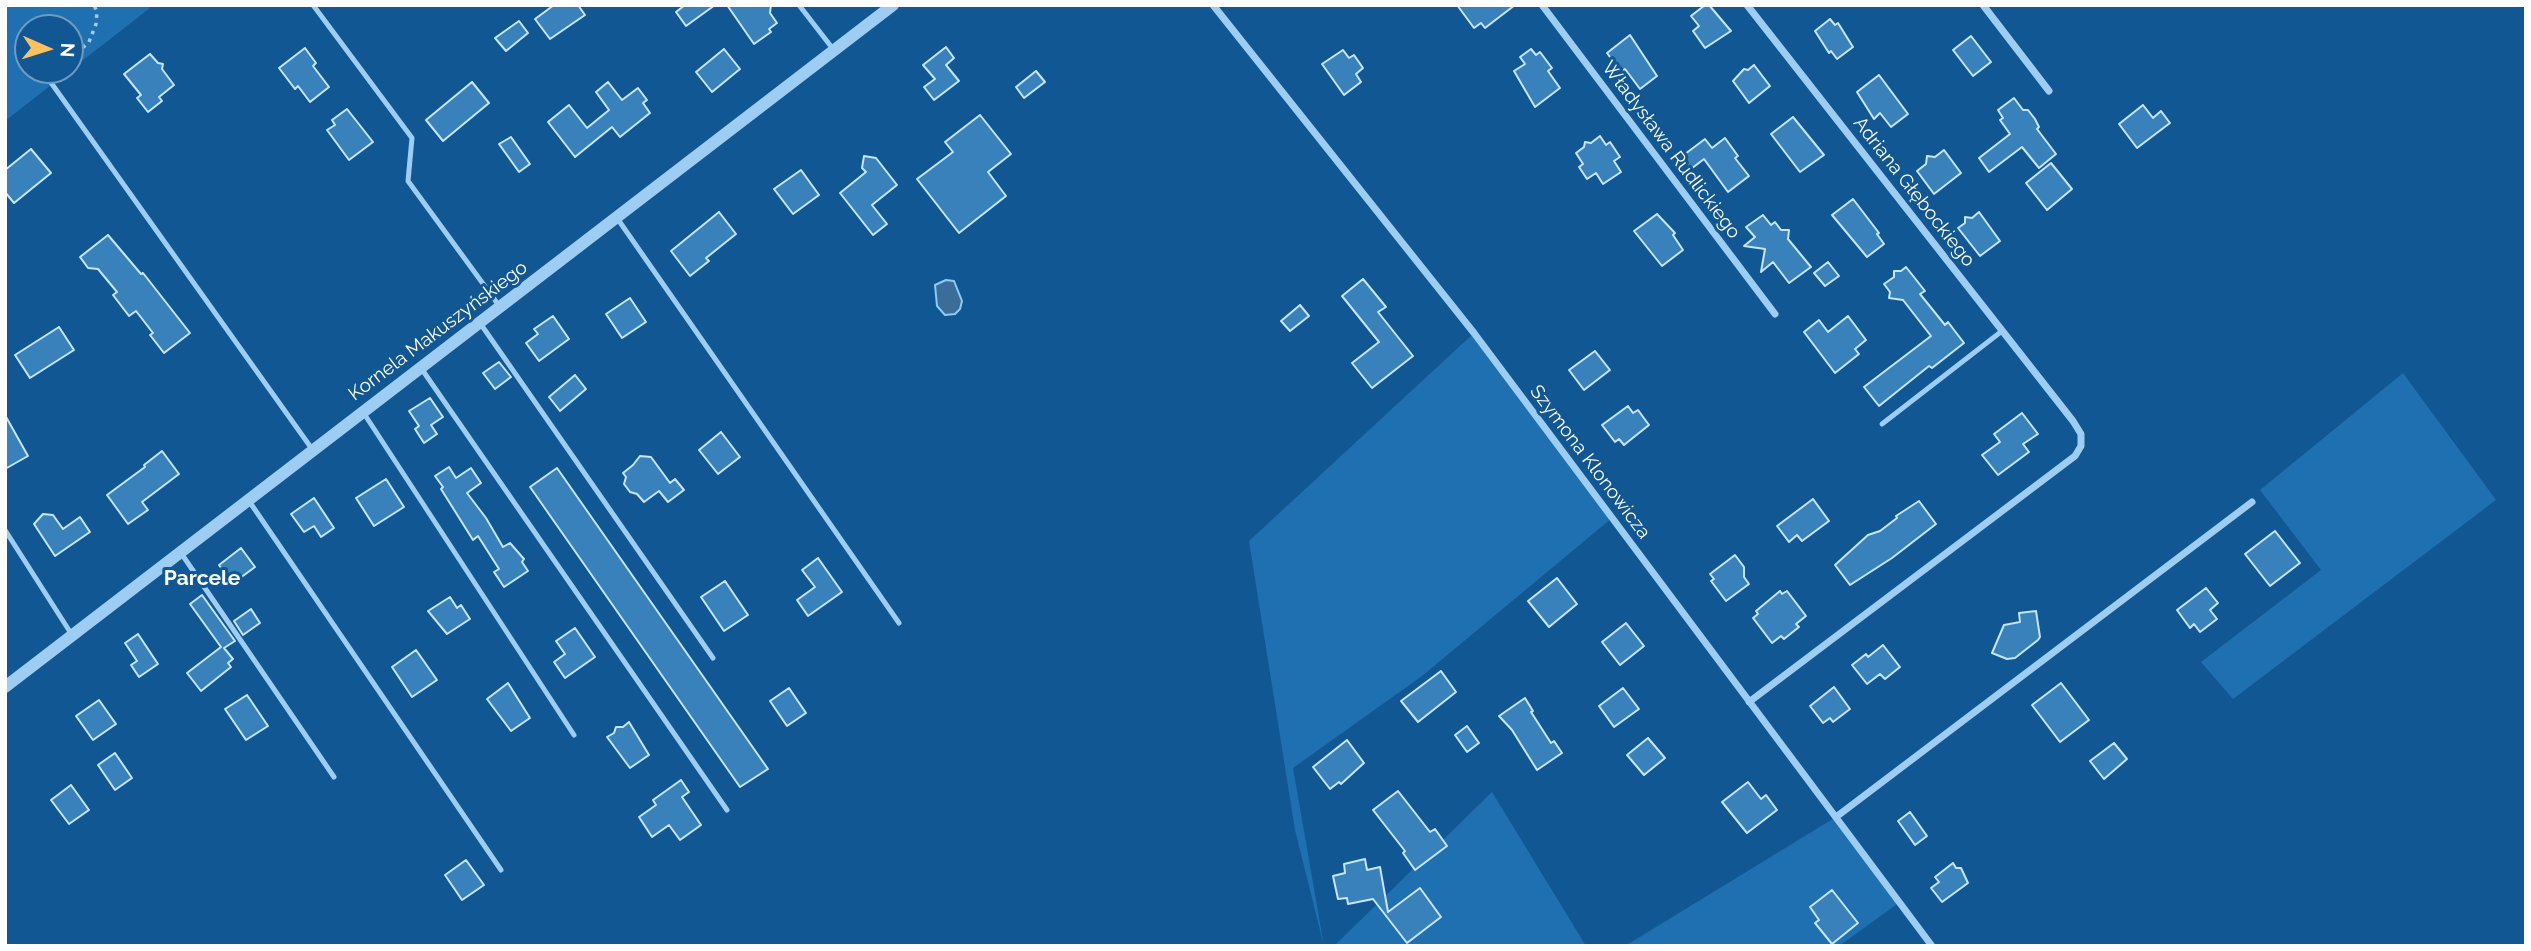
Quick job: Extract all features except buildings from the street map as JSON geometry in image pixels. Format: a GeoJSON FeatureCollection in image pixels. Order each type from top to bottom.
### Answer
{"type":"FeatureCollection","features":[{"type":"Feature","properties":{"kind":"street","name":"Kornela Makuszyńskiego"},"geometry":{"type":"LineString","coordinates":[[5,687],[893,5]]}},
{"type":"Feature","properties":{"kind":"street","name":"Szymona Klonowicza"},"geometry":{"type":"LineString","coordinates":[[1213,5],[1474,333],[1932,946]]}},
{"type":"Feature","properties":{"kind":"street","name":"Władysława Rudlickiego"},"geometry":{"type":"LineString","coordinates":[[1542,5],[1775,314]]}},
{"type":"Feature","properties":{"kind":"street","name":"Adriana Głębockiego"},"geometry":{"type":"LineString","coordinates":[[1747,5],[2081,434],[2081,446],[2075,456],[1749,702]]}},
{"type":"Feature","properties":{"kind":"street"},"geometry":{"type":"LineString","coordinates":[[1983,5],[2049,91]]}},
{"type":"Feature","properties":{"kind":"street"},"geometry":{"type":"LineString","coordinates":[[1836,817],[2252,502]]}},
{"type":"Feature","properties":{"kind":"lane"},"geometry":{"type":"LineString","coordinates":[[313,5],[412,138],[408,181],[501,307]]}},
{"type":"Feature","properties":{"kind":"lane"},"geometry":{"type":"LineString","coordinates":[[799,5],[835,52]]}},
{"type":"Feature","properties":{"kind":"lane"},"geometry":{"type":"LineString","coordinates":[[52,84],[314,452]]}},
{"type":"Feature","properties":{"kind":"lane"},"geometry":{"type":"LineString","coordinates":[[617,218],[899,623]]}},
{"type":"Feature","properties":{"kind":"lane"},"geometry":{"type":"LineString","coordinates":[[480,323],[713,658]]}},
{"type":"Feature","properties":{"kind":"lane"},"geometry":{"type":"LineString","coordinates":[[1882,424],[2002,331]]}},
{"type":"Feature","properties":{"kind":"lane"},"geometry":{"type":"LineString","coordinates":[[421,368],[727,810]]}},
{"type":"Feature","properties":{"kind":"lane"},"geometry":{"type":"LineString","coordinates":[[363,412],[574,735]]}},
{"type":"Feature","properties":{"kind":"lane"},"geometry":{"type":"LineString","coordinates":[[249,501],[501,870]]}},
{"type":"Feature","properties":{"kind":"lane"},"geometry":{"type":"LineString","coordinates":[[5,530],[72,635]]}},
{"type":"Feature","properties":{"kind":"lane"},"geometry":{"type":"LineString","coordinates":[[181,553],[334,777]]}},
{"type":"Feature","properties":{"kind":"path"},"geometry":{"type":"LineString","coordinates":[[84,47],[89,43],[96,24],[97,12],[94,5]]}},
{"type":"Feature","properties":{"kind":"shaded area"},"geometry":{"type":"Polygon","coordinates":[[[5,5],[147,5],[150,8],[84,59],[84,14],[14,14],[14,84],[52,84],[5,121],[5,5]]]}},
{"type":"Feature","properties":{"kind":"shaded area"},"geometry":{"type":"Polygon","coordinates":[[[946,280],[954,281],[962,301],[955,314],[945,315],[937,306],[935,285],[946,280]]]}},
{"type":"Feature","properties":{"kind":"shaded area"},"geometry":{"type":"Polygon","coordinates":[[[1474,333],[1612,518],[1422,676],[1293,768],[1324,946],[1295,830],[1249,541],[1474,333]]]}},
{"type":"Feature","properties":{"kind":"shaded area"},"geometry":{"type":"Polygon","coordinates":[[[2403,373],[2496,500],[2233,699],[2201,662],[2321,570],[2260,490],[2403,373]]]}},
{"type":"Feature","properties":{"kind":"shaded area"},"geometry":{"type":"Polygon","coordinates":[[[1492,792],[1586,946],[1334,946],[1492,792]]]}},
{"type":"Feature","properties":{"kind":"shaded area"},"geometry":{"type":"Polygon","coordinates":[[[1836,817],[1900,902],[1839,946],[1625,946],[1836,817]]]}},
{"type":"Feature","properties":{"kind":"district","name":"Parcele"},"geometry":{"type":"Point","coordinates":[202,579]}}]}
